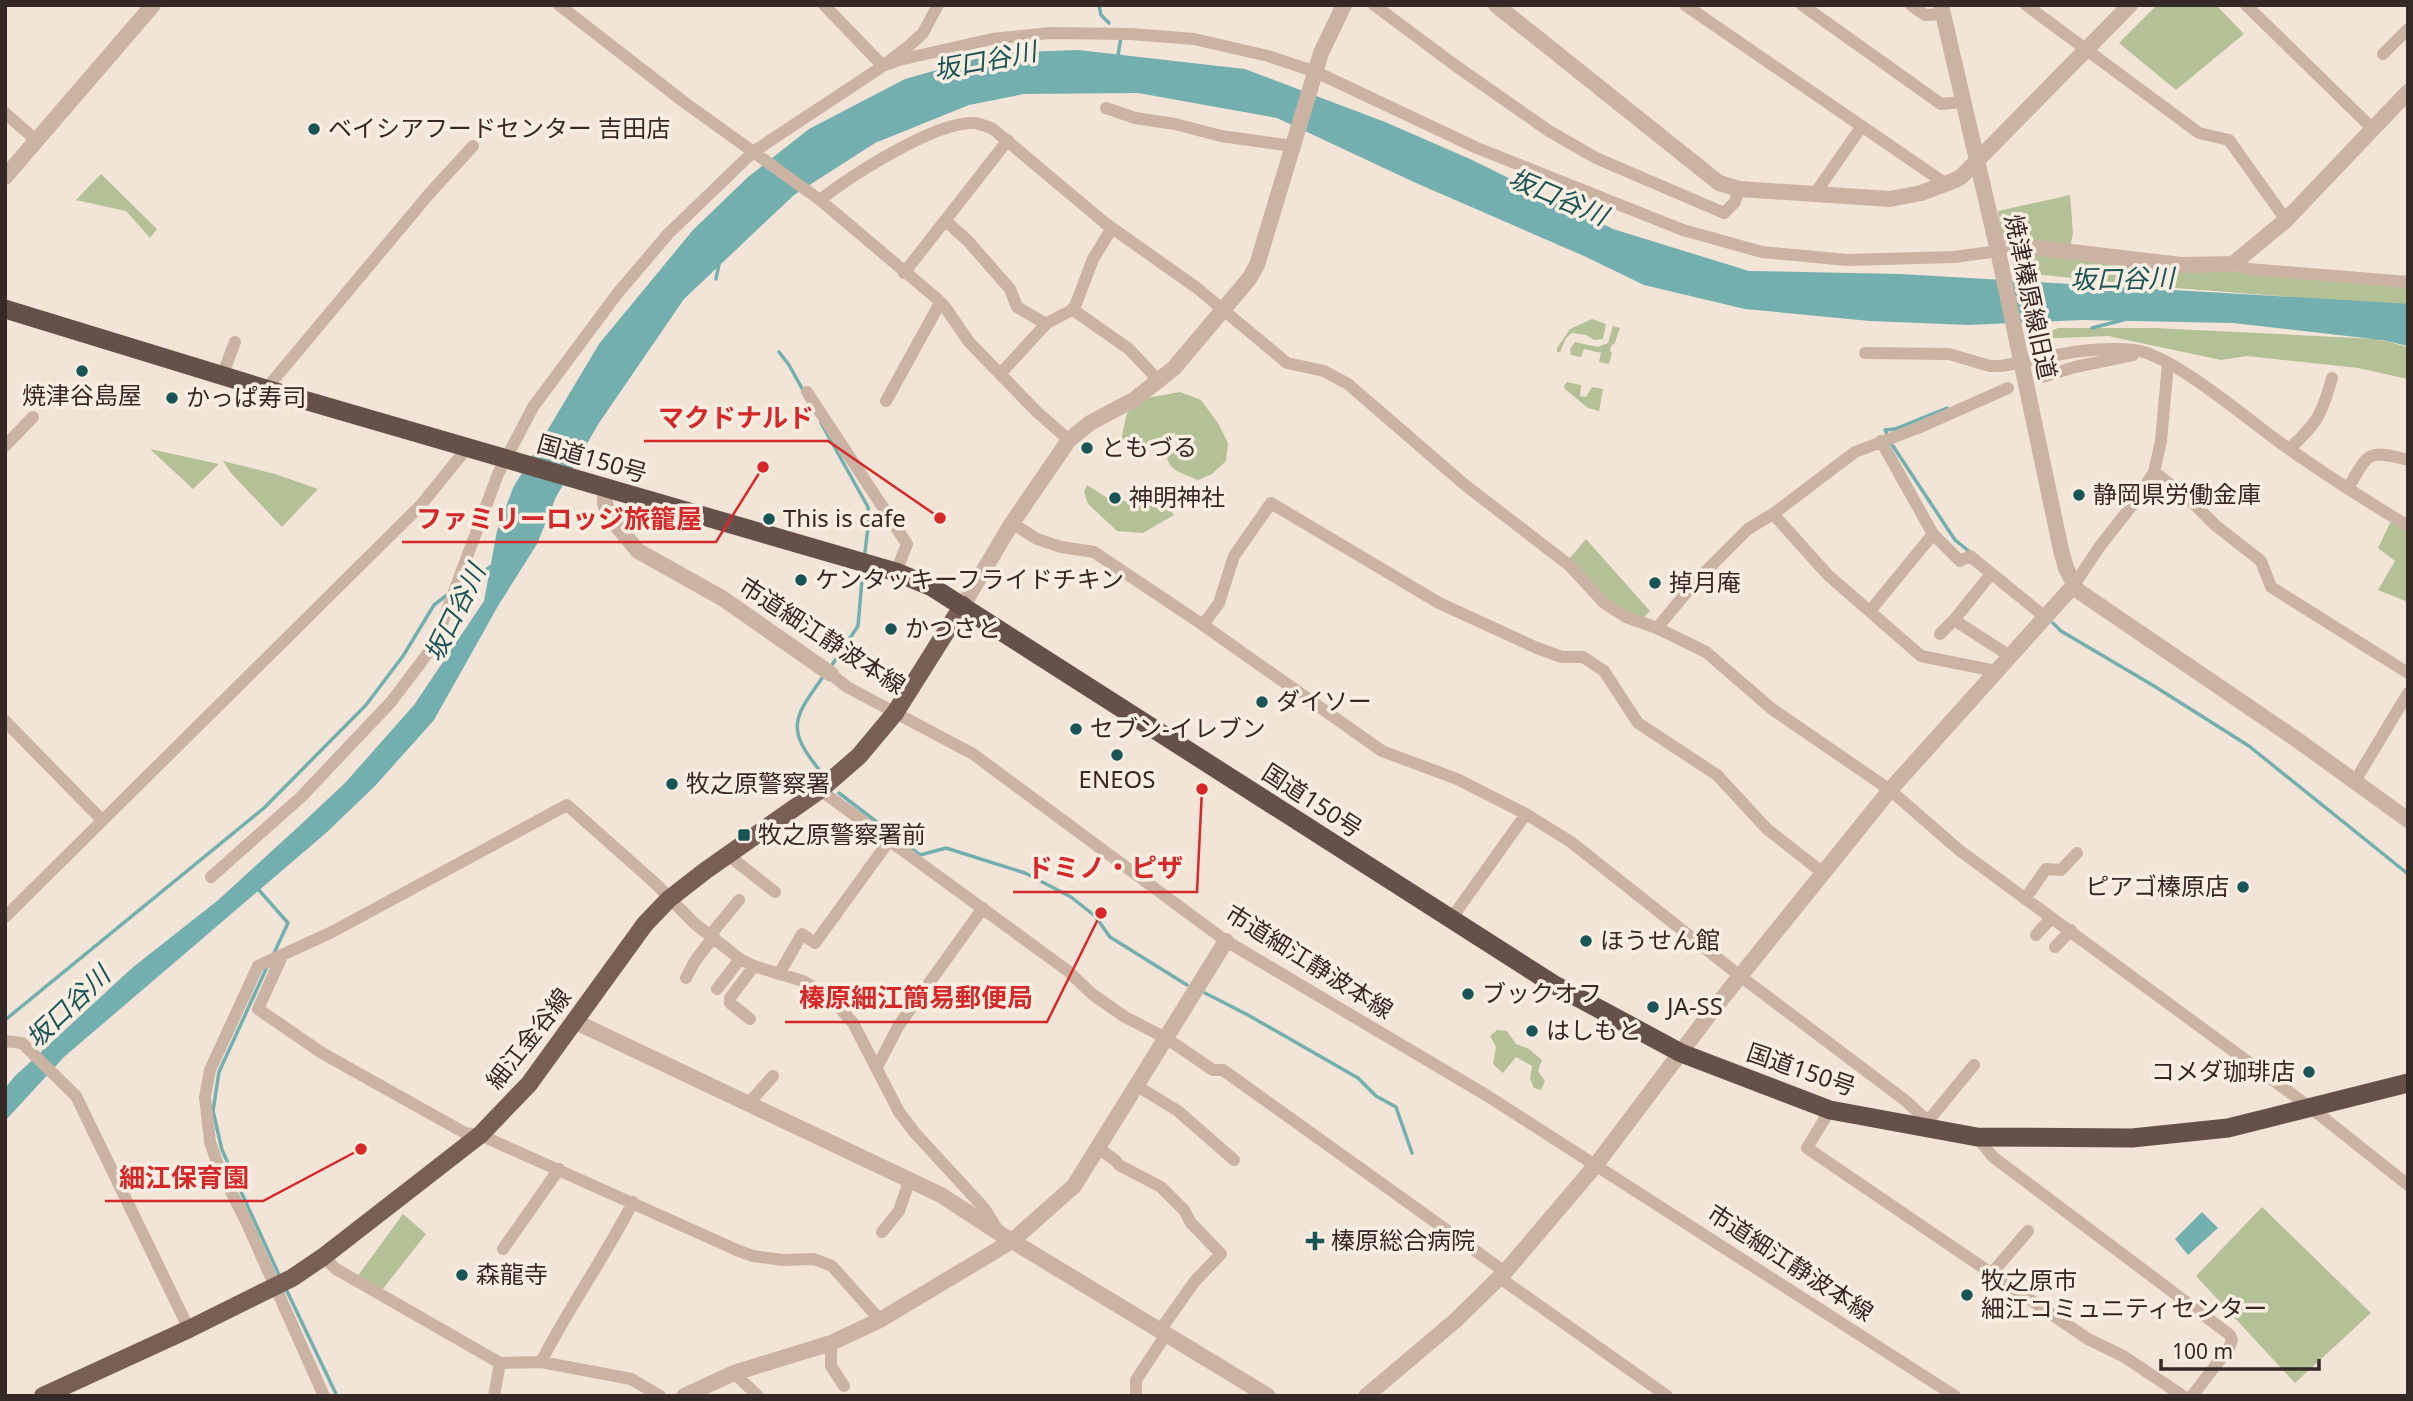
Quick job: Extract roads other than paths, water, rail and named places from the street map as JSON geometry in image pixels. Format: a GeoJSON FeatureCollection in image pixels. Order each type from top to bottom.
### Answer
{"type":"FeatureCollection","features":[{"type":"Feature","properties":{"kind":"highway","name":"国道150号"},"geometry":{"type":"LineString","coordinates":[[5,309],[581,482],[896,572],[932,587],[1553,985],[1681,1053],[1830,1110],[1932,1126],[1977,1137],[2132,1138],[2228,1128],[2408,1083]]}},
{"type":"Feature","properties":{"kind":"main road","name":"細江金谷線"},"geometry":{"type":"LineString","coordinates":[[43,1396],[282,1284],[323,1257],[480,1135],[529,1084],[645,923],[670,899],[820,790],[859,756],[895,713],[963,605]]}},
{"type":"Feature","properties":{"kind":"street"},"geometry":{"type":"LineString","coordinates":[[5,177],[153,5]]}},
{"type":"Feature","properties":{"kind":"street"},"geometry":{"type":"LineString","coordinates":[[559,5],[684,102],[820,200],[940,303],[969,342],[1037,412],[1069,440]]}},
{"type":"Feature","properties":{"kind":"street"},"geometry":{"type":"LineString","coordinates":[[824,5],[884,66]]}},
{"type":"Feature","properties":{"kind":"street"},"geometry":{"type":"LineString","coordinates":[[211,877],[301,797],[391,702],[434,645],[464,562],[507,460],[533,407],[617,294],[668,234],[756,154],[884,66],[923,33],[938,5]]}},
{"type":"Feature","properties":{"kind":"street"},"geometry":{"type":"LineString","coordinates":[[963,605],[1012,523],[1069,440],[1090,423],[1160,382],[1249,279],[1257,265],[1327,37],[1344,5]]}},
{"type":"Feature","properties":{"kind":"street"},"geometry":{"type":"LineString","coordinates":[[1374,5],[1518,109],[1596,158],[1724,213],[1735,202],[1740,189]]}},
{"type":"Feature","properties":{"kind":"street"},"geometry":{"type":"LineString","coordinates":[[1496,5],[1719,183],[1740,189],[1890,199],[1907,197],[1961,177],[2130,5]]}},
{"type":"Feature","properties":{"kind":"street"},"geometry":{"type":"LineString","coordinates":[[1685,5],[1946,184]]}},
{"type":"Feature","properties":{"kind":"street"},"geometry":{"type":"LineString","coordinates":[[1802,5],[1941,104],[1964,102]]}},
{"type":"Feature","properties":{"kind":"street"},"geometry":{"type":"LineString","coordinates":[[1911,5],[1925,15],[1942,10]]}},
{"type":"Feature","properties":{"kind":"street"},"geometry":{"type":"LineString","coordinates":[[2026,5],[2199,133],[2229,140],[2286,220]]}},
{"type":"Feature","properties":{"kind":"street"},"geometry":{"type":"LineString","coordinates":[[2246,5],[2374,129]]}},
{"type":"Feature","properties":{"kind":"street","name":"焼津榛原線旧道"},"geometry":{"type":"LineString","coordinates":[[1942,10],[1998,252],[2061,550],[2074,585],[2081,595],[2408,820]]}},
{"type":"Feature","properties":{"kind":"street"},"geometry":{"type":"LineString","coordinates":[[2383,54],[2408,29]]}},
{"type":"Feature","properties":{"kind":"street"},"geometry":{"type":"LineString","coordinates":[[884,66],[899,60],[992,39],[1050,33],[1131,34],[1194,40],[1268,56],[1316,72],[1477,148],[1683,230],[1762,252],[1847,260],[1954,257],[1998,252],[2180,265],[2233,264],[2248,269],[2408,282]]}},
{"type":"Feature","properties":{"kind":"street"},"geometry":{"type":"LineString","coordinates":[[2233,264],[2286,220],[2408,92]]}},
{"type":"Feature","properties":{"kind":"street"},"geometry":{"type":"LineString","coordinates":[[1106,108],[1135,118],[1175,124],[1221,136],[1293,144]]}},
{"type":"Feature","properties":{"kind":"street"},"geometry":{"type":"LineString","coordinates":[[5,113],[37,141]]}},
{"type":"Feature","properties":{"kind":"street"},"geometry":{"type":"LineString","coordinates":[[820,200],[845,180],[890,154],[967,123],[984,125],[1008,140],[1112,228],[1223,309],[1287,363],[1324,371],[1348,384],[1465,485],[1569,565],[1604,603],[1626,617],[1657,628],[1706,652],[1774,710],[1890,790],[1959,850],[2311,1108],[2408,1185]]}},
{"type":"Feature","properties":{"kind":"street"},"geometry":{"type":"LineString","coordinates":[[1814,195],[1861,126]]}},
{"type":"Feature","properties":{"kind":"street"},"geometry":{"type":"LineString","coordinates":[[904,273],[1008,140]]}},
{"type":"Feature","properties":{"kind":"street"},"geometry":{"type":"LineString","coordinates":[[266,389],[429,194],[473,146]]}},
{"type":"Feature","properties":{"kind":"street"},"geometry":{"type":"LineString","coordinates":[[946,221],[968,241],[1010,289],[1017,307],[1046,324]]}},
{"type":"Feature","properties":{"kind":"street"},"geometry":{"type":"LineString","coordinates":[[1001,373],[1046,324],[1072,309],[1093,259],[1112,228]]}},
{"type":"Feature","properties":{"kind":"street"},"geometry":{"type":"LineString","coordinates":[[886,401],[940,303]]}},
{"type":"Feature","properties":{"kind":"street"},"geometry":{"type":"LineString","coordinates":[[1072,309],[1129,349],[1160,382]]}},
{"type":"Feature","properties":{"kind":"street"},"geometry":{"type":"LineString","coordinates":[[222,376],[235,342]]}},
{"type":"Feature","properties":{"kind":"street"},"geometry":{"type":"LineString","coordinates":[[1865,354],[1949,354],[1990,366],[2087,350],[2134,350],[2147,353],[2168,363],[2288,449],[2408,526]]}},
{"type":"Feature","properties":{"kind":"street"},"geometry":{"type":"LineString","coordinates":[[2042,377],[2075,367],[2147,353]]}},
{"type":"Feature","properties":{"kind":"street"},"geometry":{"type":"LineString","coordinates":[[1366,1396],[1447,1328],[1503,1275],[1595,1166],[1740,976],[1890,790],[2074,585],[2154,472],[2161,441],[2168,363]]}},
{"type":"Feature","properties":{"kind":"street"},"geometry":{"type":"LineString","coordinates":[[2288,449],[2312,428],[2326,400],[2332,377]]}},
{"type":"Feature","properties":{"kind":"street"},"geometry":{"type":"LineString","coordinates":[[1657,628],[1697,580],[1748,529],[1773,514],[1855,452],[1918,428],[2008,387]]}},
{"type":"Feature","properties":{"kind":"street"},"geometry":{"type":"LineString","coordinates":[[807,392],[907,544],[896,572]]}},
{"type":"Feature","properties":{"kind":"street"},"geometry":{"type":"LineString","coordinates":[[5,446],[33,417]]}},
{"type":"Feature","properties":{"kind":"street"},"geometry":{"type":"LineString","coordinates":[[1881,441],[1933,534],[1960,561],[1970,556],[2045,618]]}},
{"type":"Feature","properties":{"kind":"street"},"geometry":{"type":"LineString","coordinates":[[5,917],[421,505],[467,448]]}},
{"type":"Feature","properties":{"kind":"street"},"geometry":{"type":"LineString","coordinates":[[2348,488],[2366,458],[2378,452],[2408,460]]}},
{"type":"Feature","properties":{"kind":"street"},"geometry":{"type":"LineString","coordinates":[[2154,472],[2187,496],[2215,525],[2261,561],[2271,587],[2408,673]]}},
{"type":"Feature","properties":{"kind":"street","name":"市道細江静波本線"},"geometry":{"type":"LineString","coordinates":[[605,489],[605,503],[613,521],[638,551],[722,598],[847,687],[973,754],[1226,941],[1486,1095],[1955,1396]]}},
{"type":"Feature","properties":{"kind":"street"},"geometry":{"type":"LineString","coordinates":[[1203,625],[1219,603],[1234,556],[1271,503],[1439,603],[1536,648],[1562,657],[1583,657],[1604,671],[1638,723],[1717,775],[1767,829],[1823,873]]}},
{"type":"Feature","properties":{"kind":"street"},"geometry":{"type":"LineString","coordinates":[[1773,514],[1828,575],[1921,656],[1996,671]]}},
{"type":"Feature","properties":{"kind":"street"},"geometry":{"type":"LineString","coordinates":[[1012,523],[1037,539],[1061,547],[1094,552],[1382,751],[1457,779],[1526,814],[1571,842],[1740,976],[1906,1101],[1932,1126],[1974,1065]]}},
{"type":"Feature","properties":{"kind":"street"},"geometry":{"type":"LineString","coordinates":[[1870,611],[1933,534]]}},
{"type":"Feature","properties":{"kind":"street"},"geometry":{"type":"LineString","coordinates":[[1940,634],[1992,574]]}},
{"type":"Feature","properties":{"kind":"street"},"geometry":{"type":"LineString","coordinates":[[1954,620],[2010,656]]}},
{"type":"Feature","properties":{"kind":"street"},"geometry":{"type":"LineString","coordinates":[[2355,781],[2408,693]]}},
{"type":"Feature","properties":{"kind":"street"},"geometry":{"type":"LineString","coordinates":[[5,721],[102,820]]}},
{"type":"Feature","properties":{"kind":"street"},"geometry":{"type":"LineString","coordinates":[[820,790],[1068,971],[1092,994],[1213,1070],[1223,1070],[1667,1396]]}},
{"type":"Feature","properties":{"kind":"street"},"geometry":{"type":"LineString","coordinates":[[324,1396],[282,1284],[219,1168],[210,1142],[205,1097],[209,1070],[258,966],[355,920],[567,806],[635,865],[694,923],[740,959],[803,981],[831,998],[853,1023],[899,1112],[984,1208],[1005,1237]]}},
{"type":"Feature","properties":{"kind":"street"},"geometry":{"type":"LineString","coordinates":[[1451,919],[1526,814]]}},
{"type":"Feature","properties":{"kind":"street"},"geometry":{"type":"LineString","coordinates":[[779,974],[802,934],[815,943],[889,841]]}},
{"type":"Feature","properties":{"kind":"street"},"geometry":{"type":"LineString","coordinates":[[2025,899],[2046,869],[2061,870],[2077,853]]}},
{"type":"Feature","properties":{"kind":"street"},"geometry":{"type":"LineString","coordinates":[[728,855],[775,892]]}},
{"type":"Feature","properties":{"kind":"street"},"geometry":{"type":"LineString","coordinates":[[686,978],[712,935],[739,900]]}},
{"type":"Feature","properties":{"kind":"street"},"geometry":{"type":"LineString","coordinates":[[877,1066],[899,1025],[983,908]]}},
{"type":"Feature","properties":{"kind":"street"},"geometry":{"type":"LineString","coordinates":[[2036,935],[2051,918]]}},
{"type":"Feature","properties":{"kind":"street"},"geometry":{"type":"LineString","coordinates":[[2055,947],[2071,930]]}},
{"type":"Feature","properties":{"kind":"street"},"geometry":{"type":"LineString","coordinates":[[684,1396],[734,1373],[831,1343],[880,1320],[1005,1237],[1074,1186],[1226,941]]}},
{"type":"Feature","properties":{"kind":"street"},"geometry":{"type":"LineString","coordinates":[[281,956],[258,1009],[367,1079],[465,1133],[480,1135],[753,1255],[783,1260],[814,1259],[832,1266],[880,1320]]}},
{"type":"Feature","properties":{"kind":"street"},"geometry":{"type":"LineString","coordinates":[[717,989],[740,959]]}},
{"type":"Feature","properties":{"kind":"street"},"geometry":{"type":"LineString","coordinates":[[750,1019],[730,1003],[730,998],[754,965]]}},
{"type":"Feature","properties":{"kind":"street"},"geometry":{"type":"LineString","coordinates":[[576,1021],[941,1195],[1005,1237],[1268,1396]]}},
{"type":"Feature","properties":{"kind":"street"},"geometry":{"type":"LineString","coordinates":[[5,1041],[22,1043],[76,1096],[189,1329]]}},
{"type":"Feature","properties":{"kind":"street"},"geometry":{"type":"LineString","coordinates":[[749,1103],[773,1076]]}},
{"type":"Feature","properties":{"kind":"street"},"geometry":{"type":"LineString","coordinates":[[1137,1086],[1178,1111],[1234,1160]]}},
{"type":"Feature","properties":{"kind":"street"},"geometry":{"type":"LineString","coordinates":[[1830,1110],[1807,1148],[2088,1339],[2123,1356],[2183,1396]]}},
{"type":"Feature","properties":{"kind":"street"},"geometry":{"type":"LineString","coordinates":[[1977,1137],[1993,1157],[2230,1335],[2232,1339],[2229,1348],[2192,1396]]}},
{"type":"Feature","properties":{"kind":"street"},"geometry":{"type":"LineString","coordinates":[[1098,1148],[1119,1166],[1161,1187],[1222,1254],[1195,1281],[1164,1331],[1136,1380],[1136,1396]]}},
{"type":"Feature","properties":{"kind":"street"},"geometry":{"type":"LineString","coordinates":[[503,1249],[559,1169]]}},
{"type":"Feature","properties":{"kind":"street"},"geometry":{"type":"LineString","coordinates":[[882,1232],[899,1211],[910,1179]]}},
{"type":"Feature","properties":{"kind":"street"},"geometry":{"type":"LineString","coordinates":[[541,1362],[558,1328],[615,1237],[633,1202]]}},
{"type":"Feature","properties":{"kind":"street"},"geometry":{"type":"LineString","coordinates":[[1992,1273],[2028,1231]]}},
{"type":"Feature","properties":{"kind":"street"},"geometry":{"type":"LineString","coordinates":[[323,1257],[336,1269],[500,1363],[541,1362],[634,1380],[660,1396]]}},
{"type":"Feature","properties":{"kind":"street"},"geometry":{"type":"LineString","coordinates":[[831,1343],[831,1366],[844,1386]]}},
{"type":"Feature","properties":{"kind":"street"},"geometry":{"type":"LineString","coordinates":[[495,1396],[500,1363]]}},
{"type":"Feature","properties":{"kind":"street"},"geometry":{"type":"LineString","coordinates":[[734,1373],[758,1396]]}},
{"type":"Feature","properties":{"kind":"water","name":"坂口谷川"},"geometry":{"type":"Polygon","coordinates":[[[1078,50],[1245,69],[1385,122],[1470,159],[1613,229],[1749,271],[1900,274],[2408,304],[2408,346],[2382,340],[2233,323],[2082,320],[1969,325],[1870,321],[1745,309],[1644,285],[1277,118],[1138,93],[1024,94],[969,105],[875,143],[794,195],[684,299],[599,423],[556,497],[537,544],[498,606],[434,720],[375,786],[326,833],[64,1057],[5,1121],[5,1088],[15,1076],[132,968],[217,901],[297,828],[345,783],[414,705],[484,601],[497,531],[513,488],[599,344],[693,230],[748,177],[809,129],[905,79],[997,53],[1078,50]]]}},
{"type":"Feature","properties":{"kind":"water"},"geometry":{"type":"Polygon","coordinates":[[[2202,1212],[2218,1228],[2188,1255],[2175,1239],[2202,1212]]]}},
{"type":"Feature","properties":{"kind":"waterway"},"geometry":{"type":"LineString","coordinates":[[1099,5],[1101,15],[1109,23]]}},
{"type":"Feature","properties":{"kind":"waterway"},"geometry":{"type":"LineString","coordinates":[[1121,37],[1118,55],[1122,57]]}},
{"type":"Feature","properties":{"kind":"waterway"},"geometry":{"type":"LineString","coordinates":[[716,279],[719,264]]}},
{"type":"Feature","properties":{"kind":"waterway"},"geometry":{"type":"LineString","coordinates":[[2092,328],[2123,320]]}},
{"type":"Feature","properties":{"kind":"waterway"},"geometry":{"type":"LineString","coordinates":[[779,352],[804,392]]}},
{"type":"Feature","properties":{"kind":"waterway"},"geometry":{"type":"LineString","coordinates":[[1887,434],[1885,430],[1895,429],[1947,408]]}},
{"type":"Feature","properties":{"kind":"waterway"},"geometry":{"type":"LineString","coordinates":[[821,423],[868,507],[865,552]]}},
{"type":"Feature","properties":{"kind":"waterway"},"geometry":{"type":"LineString","coordinates":[[1891,443],[1955,540],[1970,552]]}},
{"type":"Feature","properties":{"kind":"waterway","name":"坂口谷川"},"geometry":{"type":"LineString","coordinates":[[464,583],[492,566]]}},
{"type":"Feature","properties":{"kind":"waterway"},"geometry":{"type":"LineString","coordinates":[[830,668],[858,626],[862,580]]}},
{"type":"Feature","properties":{"kind":"waterway","name":"坂口谷川"},"geometry":{"type":"LineString","coordinates":[[5,1020],[264,808],[366,705],[403,656],[434,605],[447,595]]}},
{"type":"Feature","properties":{"kind":"waterway"},"geometry":{"type":"LineString","coordinates":[[2053,623],[2061,631],[2249,746],[2408,874]]}},
{"type":"Feature","properties":{"kind":"waterway"},"geometry":{"type":"LineString","coordinates":[[821,772],[802,744],[798,723],[800,712],[825,674]]}},
{"type":"Feature","properties":{"kind":"waterway"},"geometry":{"type":"LineString","coordinates":[[839,793],[920,855],[946,848],[1025,873],[1071,897],[1095,916],[1110,937],[1187,985]]}},
{"type":"Feature","properties":{"kind":"waterway"},"geometry":{"type":"LineString","coordinates":[[258,889],[288,923],[274,953]]}},
{"type":"Feature","properties":{"kind":"waterway"},"geometry":{"type":"LineString","coordinates":[[267,967],[219,1072],[213,1111],[222,1150],[280,1277]]}},
{"type":"Feature","properties":{"kind":"waterway"},"geometry":{"type":"LineString","coordinates":[[1205,993],[1358,1078],[1376,1096],[1396,1107],[1412,1153]]}},
{"type":"Feature","properties":{"kind":"waterway"},"geometry":{"type":"LineString","coordinates":[[285,1287],[337,1396]]}},
{"type":"Feature","properties":{"kind":"place","name":"ベイシアフードセンター 吉田店"},"geometry":{"type":"Point","coordinates":[314,129]}},
{"type":"Feature","properties":{"kind":"place","name":"焼津谷島屋"},"geometry":{"type":"Point","coordinates":[82,371]}},
{"type":"Feature","properties":{"kind":"place","name":"かっぱ寿司"},"geometry":{"type":"Point","coordinates":[172,398]}},
{"type":"Feature","properties":{"kind":"place","name":"ともづる"},"geometry":{"type":"Point","coordinates":[1087,448]}},
{"type":"Feature","properties":{"kind":"place","name":"ファミリーロッジ旅籠屋"},"geometry":{"type":"Point","coordinates":[763,467]}},
{"type":"Feature","properties":{"kind":"place","name":"静岡県労働金庫"},"geometry":{"type":"Point","coordinates":[2079,495]}},
{"type":"Feature","properties":{"kind":"place","name":"神明神社"},"geometry":{"type":"Point","coordinates":[1115,498]}},
{"type":"Feature","properties":{"kind":"place","name":"マクドナルド"},"geometry":{"type":"Point","coordinates":[940,518]}},
{"type":"Feature","properties":{"kind":"place","name":"This is cafe"},"geometry":{"type":"Point","coordinates":[769,519]}},
{"type":"Feature","properties":{"kind":"place","name":"ケンタッキーフライドチキン"},"geometry":{"type":"Point","coordinates":[801,580]}},
{"type":"Feature","properties":{"kind":"place","name":"掉月庵"},"geometry":{"type":"Point","coordinates":[1655,583]}},
{"type":"Feature","properties":{"kind":"place","name":"かつさと"},"geometry":{"type":"Point","coordinates":[891,629]}},
{"type":"Feature","properties":{"kind":"place","name":"ダイソー"},"geometry":{"type":"Point","coordinates":[1262,702]}},
{"type":"Feature","properties":{"kind":"place","name":"セブン-イレブン"},"geometry":{"type":"Point","coordinates":[1076,729]}},
{"type":"Feature","properties":{"kind":"place","name":"ENEOS"},"geometry":{"type":"Point","coordinates":[1117,755]}},
{"type":"Feature","properties":{"kind":"place","name":"牧之原警察署"},"geometry":{"type":"Point","coordinates":[672,784]}},
{"type":"Feature","properties":{"kind":"place","name":"ドミノ・ピザ"},"geometry":{"type":"Point","coordinates":[1202,789]}},
{"type":"Feature","properties":{"kind":"place","name":"牧之原警察署前"},"geometry":{"type":"Point","coordinates":[744,835]}},
{"type":"Feature","properties":{"kind":"place","name":"ピアゴ榛原店"},"geometry":{"type":"Point","coordinates":[2243,887]}},
{"type":"Feature","properties":{"kind":"place","name":"榛原細江簡易郵便局"},"geometry":{"type":"Point","coordinates":[1101,913]}},
{"type":"Feature","properties":{"kind":"place","name":"ほうせん館"},"geometry":{"type":"Point","coordinates":[1586,941]}},
{"type":"Feature","properties":{"kind":"place","name":"ブックオフ"},"geometry":{"type":"Point","coordinates":[1468,994]}},
{"type":"Feature","properties":{"kind":"place","name":"JA-SS"},"geometry":{"type":"Point","coordinates":[1653,1007]}},
{"type":"Feature","properties":{"kind":"place","name":"はしもと"},"geometry":{"type":"Point","coordinates":[1532,1031]}},
{"type":"Feature","properties":{"kind":"place","name":"コメダ珈琲店"},"geometry":{"type":"Point","coordinates":[2309,1072]}},
{"type":"Feature","properties":{"kind":"place","name":"細江保育園"},"geometry":{"type":"Point","coordinates":[361,1149]}},
{"type":"Feature","properties":{"kind":"place","name":"榛原総合病院"},"geometry":{"type":"Point","coordinates":[1315,1241]}},
{"type":"Feature","properties":{"kind":"place","name":"森龍寺"},"geometry":{"type":"Point","coordinates":[462,1275]}},
{"type":"Feature","properties":{"kind":"place","name":"牧之原市 細江コミュニティセンター"},"geometry":{"type":"Point","coordinates":[1967,1295]}}]}
